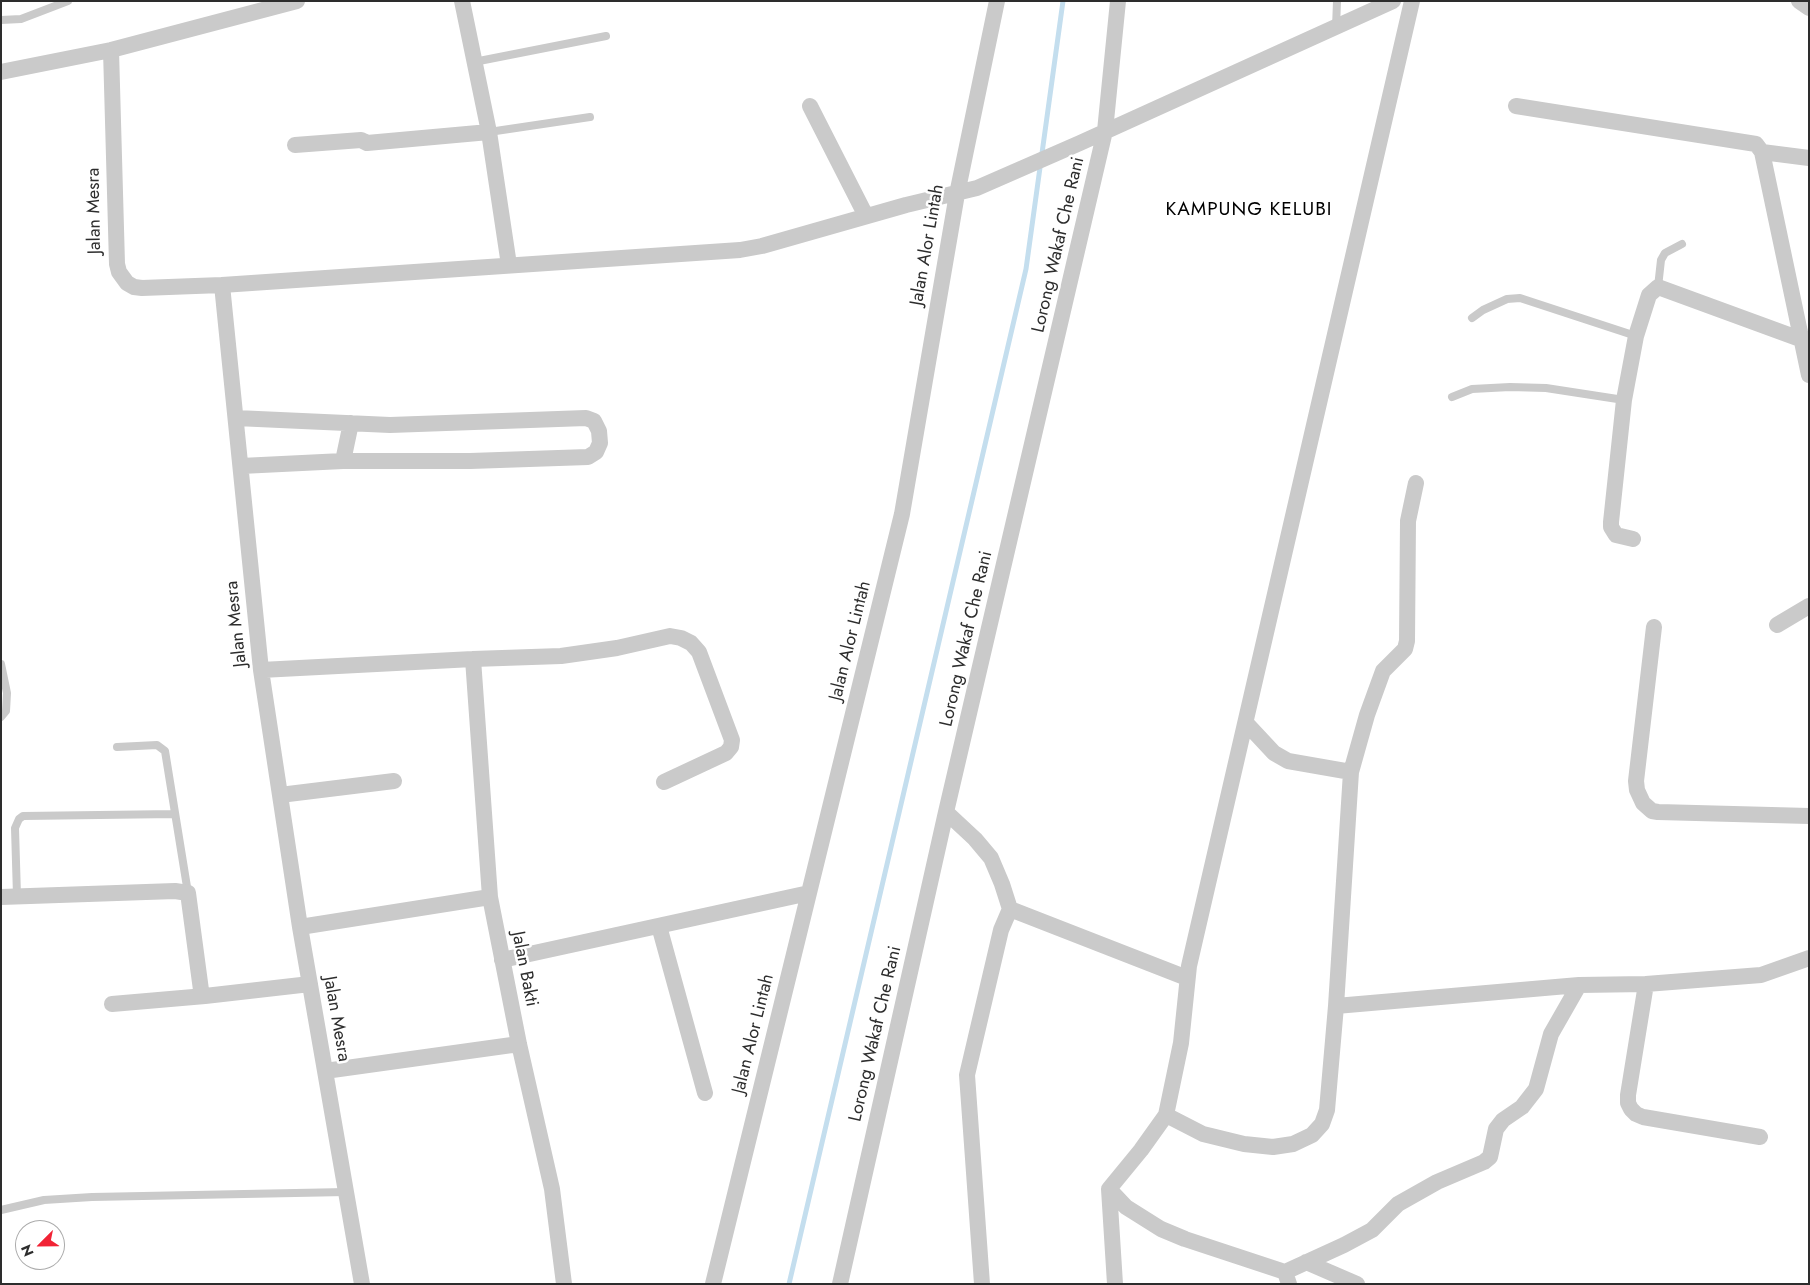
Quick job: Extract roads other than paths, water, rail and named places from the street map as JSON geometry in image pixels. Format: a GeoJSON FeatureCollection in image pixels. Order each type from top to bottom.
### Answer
{"type":"FeatureCollection","features":[{"type":"Feature","properties":{"kind":"street"},"geometry":{"type":"LineString","coordinates":[[1,72],[111,50],[297,1]]}},
{"type":"Feature","properties":{"kind":"street"},"geometry":{"type":"LineString","coordinates":[[462,1],[489,132],[510,265]]}},
{"type":"Feature","properties":{"kind":"street","name":"Jalan Alor Lintah"},"geometry":{"type":"LineString","coordinates":[[713,1284],[902,514],[957,194],[997,1]]}},
{"type":"Feature","properties":{"kind":"street","name":"Lorong Wakaf Che Rani"},"geometry":{"type":"LineString","coordinates":[[840,1284],[946,812],[1105,131],[1118,1]]}},
{"type":"Feature","properties":{"kind":"street"},"geometry":{"type":"LineString","coordinates":[[222,285],[740,250],[762,246],[866,216],[977,188],[1393,1]]}},
{"type":"Feature","properties":{"kind":"street"},"geometry":{"type":"LineString","coordinates":[[1115,1284],[1109,1189],[1141,1150],[1166,1115],[1181,1043],[1187,978],[1412,1]]}},
{"type":"Feature","properties":{"kind":"street"},"geometry":{"type":"LineString","coordinates":[[1799,1],[1809,8]]}},
{"type":"Feature","properties":{"kind":"street","name":"Jalan Mesra"},"geometry":{"type":"LineString","coordinates":[[111,50],[117,264],[119,272],[134,287],[222,285],[261,670],[300,927],[362,1284]]}},
{"type":"Feature","properties":{"kind":"street"},"geometry":{"type":"LineString","coordinates":[[810,106],[866,216]]}},
{"type":"Feature","properties":{"kind":"street"},"geometry":{"type":"LineString","coordinates":[[1516,106],[1751,142],[1760,147],[1809,375]]}},
{"type":"Feature","properties":{"kind":"street"},"geometry":{"type":"LineString","coordinates":[[295,146],[361,140],[367,143],[489,132]]}},
{"type":"Feature","properties":{"kind":"street"},"geometry":{"type":"LineString","coordinates":[[1762,152],[1809,158]]}},
{"type":"Feature","properties":{"kind":"street"},"geometry":{"type":"LineString","coordinates":[[1634,538],[1616,535],[1611,527],[1624,400],[1636,336],[1649,295],[1658,287],[1800,339]]}},
{"type":"Feature","properties":{"kind":"street"},"geometry":{"type":"LineString","coordinates":[[236,418],[390,425],[586,418],[594,421],[600,431],[600,443],[596,452],[588,457],[470,461],[343,461],[241,466]]}},
{"type":"Feature","properties":{"kind":"street"},"geometry":{"type":"LineString","coordinates":[[343,461],[351,423]]}},
{"type":"Feature","properties":{"kind":"street"},"geometry":{"type":"LineString","coordinates":[[1166,1115],[1203,1134],[1244,1144],[1272,1147],[1293,1144],[1312,1135],[1322,1124],[1327,1110],[1336,1006],[1351,772],[1367,715],[1383,671],[1404,649],[1408,641],[1408,520],[1416,483]]}},
{"type":"Feature","properties":{"kind":"street"},"geometry":{"type":"LineString","coordinates":[[1777,625],[1809,606]]}},
{"type":"Feature","properties":{"kind":"street"},"geometry":{"type":"LineString","coordinates":[[1654,627],[1636,781],[1636,790],[1643,803],[1652,811],[1658,812],[1809,816]]}},
{"type":"Feature","properties":{"kind":"street"},"geometry":{"type":"LineString","coordinates":[[261,670],[561,656],[617,648],[670,636],[681,638],[691,642],[699,652],[732,740],[731,747],[726,753],[664,782]]}},
{"type":"Feature","properties":{"kind":"street","name":"Jalan Bakti"},"geometry":{"type":"LineString","coordinates":[[473,659],[490,897],[519,1044],[552,1189],[564,1284]]}},
{"type":"Feature","properties":{"kind":"street"},"geometry":{"type":"LineString","coordinates":[[1246,723],[1274,753],[1288,761],[1351,772]]}},
{"type":"Feature","properties":{"kind":"street"},"geometry":{"type":"LineString","coordinates":[[280,795],[394,781]]}},
{"type":"Feature","properties":{"kind":"street"},"geometry":{"type":"LineString","coordinates":[[946,812],[975,839],[991,858],[1010,909],[1001,930],[968,1075],[982,1284]]}},
{"type":"Feature","properties":{"kind":"street"},"geometry":{"type":"LineString","coordinates":[[9,896],[175,891],[188,894],[201,990],[205,996]]}},
{"type":"Feature","properties":{"kind":"street"},"geometry":{"type":"LineString","coordinates":[[502,960],[809,894]]}},
{"type":"Feature","properties":{"kind":"street"},"geometry":{"type":"LineString","coordinates":[[300,927],[490,897]]}},
{"type":"Feature","properties":{"kind":"street"},"geometry":{"type":"LineString","coordinates":[[1010,909],[1187,978]]}},
{"type":"Feature","properties":{"kind":"street"},"geometry":{"type":"LineString","coordinates":[[659,926],[705,1093]]}},
{"type":"Feature","properties":{"kind":"street"},"geometry":{"type":"LineString","coordinates":[[1336,1006],[1579,985],[1646,984],[1761,975],[1809,958]]}},
{"type":"Feature","properties":{"kind":"street"},"geometry":{"type":"LineString","coordinates":[[112,1004],[310,984]]}},
{"type":"Feature","properties":{"kind":"street"},"geometry":{"type":"LineString","coordinates":[[1646,984],[1628,1095],[1628,1103],[1631,1109],[1643,1117],[1760,1137]]}},
{"type":"Feature","properties":{"kind":"street"},"geometry":{"type":"LineString","coordinates":[[1109,1189],[1126,1208],[1161,1229],[1287,1278],[1306,1262],[1372,1230],[1398,1204],[1437,1182],[1484,1162],[1490,1157],[1496,1129],[1503,1120],[1522,1107],[1536,1089],[1552,1034],[1579,985]]}},
{"type":"Feature","properties":{"kind":"street"},"geometry":{"type":"LineString","coordinates":[[325,1071],[519,1044]]}},
{"type":"Feature","properties":{"kind":"street"},"geometry":{"type":"LineString","coordinates":[[1306,1262],[1357,1284]]}},
{"type":"Feature","properties":{"kind":"lane"},"geometry":{"type":"LineString","coordinates":[[1,20],[21,18],[68,1]]}},
{"type":"Feature","properties":{"kind":"lane"},"geometry":{"type":"LineString","coordinates":[[1336,28],[1337,1]]}},
{"type":"Feature","properties":{"kind":"lane"},"geometry":{"type":"LineString","coordinates":[[474,62],[606,36]]}},
{"type":"Feature","properties":{"kind":"lane"},"geometry":{"type":"LineString","coordinates":[[489,132],[590,117]]}},
{"type":"Feature","properties":{"kind":"lane"},"geometry":{"type":"LineString","coordinates":[[1658,287],[1661,260],[1665,253],[1682,244]]}},
{"type":"Feature","properties":{"kind":"lane"},"geometry":{"type":"LineString","coordinates":[[1472,318],[1483,310],[1507,299],[1520,298],[1636,336]]}},
{"type":"Feature","properties":{"kind":"lane"},"geometry":{"type":"LineString","coordinates":[[1452,397],[1472,389],[1510,387],[1546,388],[1624,400]]}},
{"type":"Feature","properties":{"kind":"lane"},"geometry":{"type":"LineString","coordinates":[[1,664],[8,693],[6,711],[1,717]]}},
{"type":"Feature","properties":{"kind":"lane"},"geometry":{"type":"LineString","coordinates":[[117,747],[157,745],[165,751],[188,894]]}},
{"type":"Feature","properties":{"kind":"lane"},"geometry":{"type":"LineString","coordinates":[[9,896],[15,828],[19,819],[23,816],[175,814]]}},
{"type":"Feature","properties":{"kind":"lane"},"geometry":{"type":"LineString","coordinates":[[1,1210],[44,1200],[92,1197],[346,1192]]}},
{"type":"Feature","properties":{"kind":"waterway"},"geometry":{"type":"LineString","coordinates":[[789,1284],[1026,269],[1063,1]]}},
{"type":"Feature","properties":{"kind":"district","name":"KAMPUNG KELUBI"},"geometry":{"type":"Point","coordinates":[1249,210]}}]}
